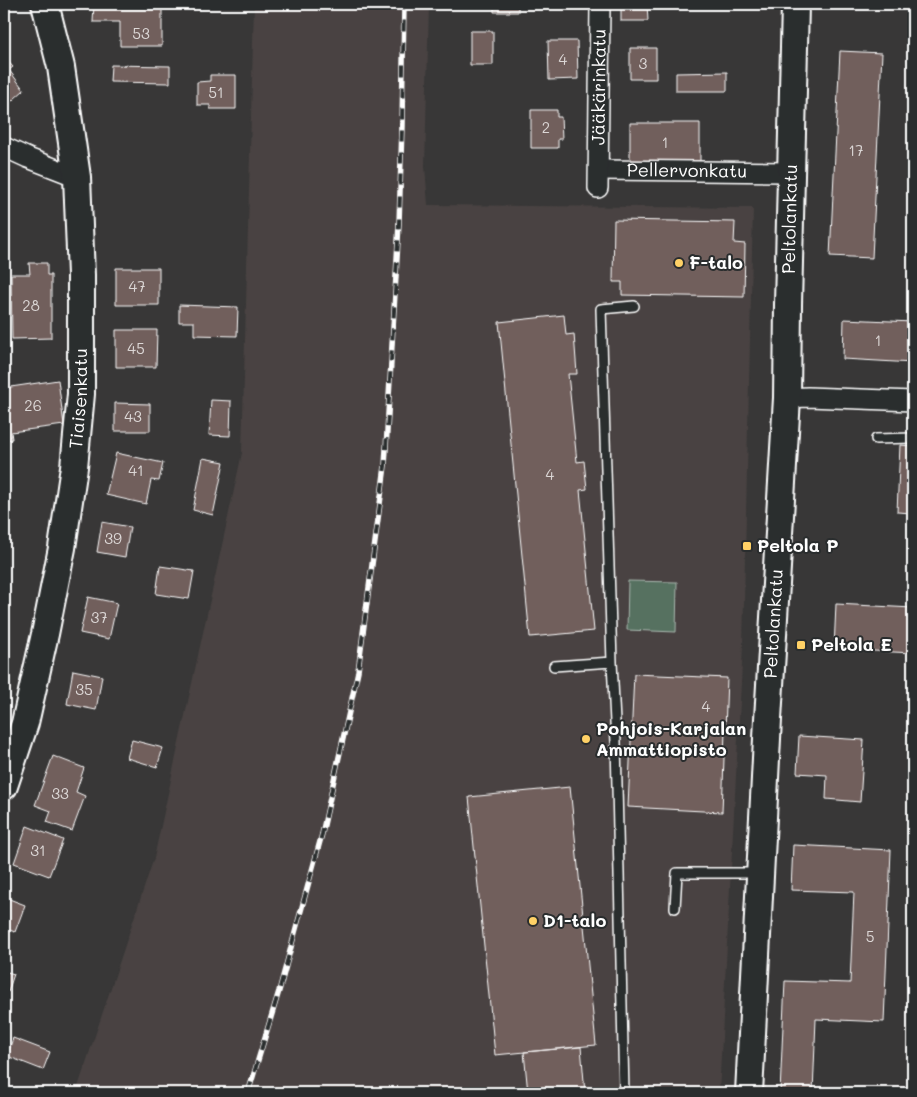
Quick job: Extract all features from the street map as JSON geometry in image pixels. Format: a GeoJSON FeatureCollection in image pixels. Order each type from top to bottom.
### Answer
{"type":"FeatureCollection","features":[{"type":"Feature","properties":{"kind":"street","name":"Tiaisenkatu"},"geometry":{"type":"LineString","coordinates":[[4,786],[25,722],[62,548],[74,467],[81,394],[81,275],[77,177],[61,67],[45,4]]}},
{"type":"Feature","properties":{"kind":"street","name":"Jääkärinkatu"},"geometry":{"type":"LineString","coordinates":[[599,179],[600,4]]}},
{"type":"Feature","properties":{"kind":"street","name":"Peltolankatu"},"geometry":{"type":"LineString","coordinates":[[750,1093],[768,719],[788,398],[788,305],[795,4]]}},
{"type":"Feature","properties":{"kind":"street"},"geometry":{"type":"LineString","coordinates":[[4,147],[77,177]]}},
{"type":"Feature","properties":{"kind":"street","name":"Pellervonkatu"},"geometry":{"type":"LineString","coordinates":[[599,179],[792,172]]}},
{"type":"Feature","properties":{"kind":"street"},"geometry":{"type":"LineString","coordinates":[[788,398],[913,401]]}},
{"type":"Feature","properties":{"kind":"lane"},"geometry":{"type":"LineString","coordinates":[[624,1093],[616,742],[601,309],[634,306]]}},
{"type":"Feature","properties":{"kind":"lane"},"geometry":{"type":"LineString","coordinates":[[876,439],[913,438]]}},
{"type":"Feature","properties":{"kind":"lane"},"geometry":{"type":"LineString","coordinates":[[554,666],[612,662]]}},
{"type":"Feature","properties":{"kind":"lane"},"geometry":{"type":"LineString","coordinates":[[675,908],[677,873],[760,873]]}},
{"type":"Feature","properties":{"kind":"shaded area"},"geometry":{"type":"Polygon","coordinates":[[[254,4],[429,4],[425,166],[428,205],[753,208],[743,645],[719,1093],[76,1093],[154,858],[242,453],[254,4]]]}},
{"type":"Feature","properties":{"kind":"green space"},"geometry":{"type":"Polygon","coordinates":[[[628,581],[677,582],[676,632],[627,630],[628,581]]]}},
{"type":"Feature","properties":{"kind":"building"},"geometry":{"type":"Polygon","coordinates":[[[94,4],[162,4],[162,46],[120,46],[120,22],[93,22],[94,4]]]}},
{"type":"Feature","properties":{"kind":"building"},"geometry":{"type":"Polygon","coordinates":[[[494,4],[518,4],[518,12],[494,12],[494,4]]]}},
{"type":"Feature","properties":{"kind":"building"},"geometry":{"type":"Polygon","coordinates":[[[621,4],[647,4],[648,21],[621,21],[621,4]]]}},
{"type":"Feature","properties":{"kind":"building"},"geometry":{"type":"Polygon","coordinates":[[[470,31],[493,31],[493,65],[470,65],[470,31]]]}},
{"type":"Feature","properties":{"kind":"building"},"geometry":{"type":"Polygon","coordinates":[[[548,41],[577,41],[578,79],[549,80],[548,41]]]}},
{"type":"Feature","properties":{"kind":"building"},"geometry":{"type":"Polygon","coordinates":[[[630,48],[656,48],[656,79],[630,79],[630,48]]]}},
{"type":"Feature","properties":{"kind":"building"},"geometry":{"type":"Polygon","coordinates":[[[840,51],[882,53],[872,258],[830,256],[840,51]]]}},
{"type":"Feature","properties":{"kind":"building"},"geometry":{"type":"Polygon","coordinates":[[[4,57],[13,67],[9,70],[24,90],[4,108],[4,57]]]}},
{"type":"Feature","properties":{"kind":"building"},"geometry":{"type":"Polygon","coordinates":[[[111,65],[170,66],[170,83],[110,82],[111,65]]]}},
{"type":"Feature","properties":{"kind":"building"},"geometry":{"type":"Polygon","coordinates":[[[727,72],[727,91],[676,91],[676,73],[727,72]]]}},
{"type":"Feature","properties":{"kind":"building"},"geometry":{"type":"Polygon","coordinates":[[[210,75],[236,75],[236,109],[210,109],[210,105],[197,105],[197,82],[210,81],[210,75]]]}},
{"type":"Feature","properties":{"kind":"building"},"geometry":{"type":"Polygon","coordinates":[[[531,110],[557,110],[557,117],[561,117],[562,139],[558,139],[558,148],[531,148],[531,110]]]}},
{"type":"Feature","properties":{"kind":"building"},"geometry":{"type":"Polygon","coordinates":[[[630,123],[700,123],[700,163],[630,162],[630,123]]]}},
{"type":"Feature","properties":{"kind":"building","name":"F-talo"},"geometry":{"type":"Polygon","coordinates":[[[614,220],[735,222],[734,243],[745,244],[744,297],[622,295],[622,282],[613,282],[614,220]]]}},
{"type":"Feature","properties":{"kind":"building"},"geometry":{"type":"Polygon","coordinates":[[[29,263],[47,263],[47,275],[51,275],[51,338],[12,339],[11,274],[30,274],[29,263]]]}},
{"type":"Feature","properties":{"kind":"building"},"geometry":{"type":"Polygon","coordinates":[[[116,268],[159,268],[159,305],[116,305],[116,268]]]}},
{"type":"Feature","properties":{"kind":"building"},"geometry":{"type":"Polygon","coordinates":[[[179,305],[238,307],[237,336],[194,335],[194,322],[179,322],[179,305]]]}},
{"type":"Feature","properties":{"kind":"building"},"geometry":{"type":"Polygon","coordinates":[[[564,315],[566,335],[574,334],[577,374],[568,374],[577,462],[584,461],[587,489],[580,490],[594,631],[530,637],[499,322],[564,315]]]}},
{"type":"Feature","properties":{"kind":"building"},"geometry":{"type":"Polygon","coordinates":[[[844,319],[913,322],[913,363],[843,359],[844,319]]]}},
{"type":"Feature","properties":{"kind":"building"},"geometry":{"type":"Polygon","coordinates":[[[116,330],[157,330],[156,367],[116,367],[116,330]]]}},
{"type":"Feature","properties":{"kind":"building"},"geometry":{"type":"Polygon","coordinates":[[[58,380],[64,425],[11,432],[12,439],[4,440],[4,388],[58,380]]]}},
{"type":"Feature","properties":{"kind":"building"},"geometry":{"type":"Polygon","coordinates":[[[211,400],[231,401],[230,436],[209,435],[211,400]]]}},
{"type":"Feature","properties":{"kind":"building"},"geometry":{"type":"Polygon","coordinates":[[[115,403],[150,404],[150,431],[115,431],[115,403]]]}},
{"type":"Feature","properties":{"kind":"building"},"geometry":{"type":"Polygon","coordinates":[[[900,445],[913,446],[913,513],[897,512],[900,445]]]}},
{"type":"Feature","properties":{"kind":"building"},"geometry":{"type":"Polygon","coordinates":[[[116,453],[163,463],[159,481],[151,480],[146,504],[106,495],[116,453]]]}},
{"type":"Feature","properties":{"kind":"building"},"geometry":{"type":"Polygon","coordinates":[[[203,458],[224,462],[213,515],[193,510],[203,458]]]}},
{"type":"Feature","properties":{"kind":"building"},"geometry":{"type":"Polygon","coordinates":[[[102,522],[130,527],[125,557],[97,552],[102,522]]]}},
{"type":"Feature","properties":{"kind":"building"},"geometry":{"type":"Polygon","coordinates":[[[160,566],[194,571],[189,599],[156,594],[160,566]]]}},
{"type":"Feature","properties":{"kind":"building"},"geometry":{"type":"Polygon","coordinates":[[[88,597],[117,603],[109,639],[80,633],[88,597]]]}},
{"type":"Feature","properties":{"kind":"building"},"geometry":{"type":"Polygon","coordinates":[[[836,604],[913,608],[913,653],[834,649],[836,604]]]}},
{"type":"Feature","properties":{"kind":"building"},"geometry":{"type":"Polygon","coordinates":[[[73,670],[102,676],[96,710],[67,704],[73,670]]]}},
{"type":"Feature","properties":{"kind":"building"},"geometry":{"type":"Polygon","coordinates":[[[634,674],[727,678],[722,812],[628,807],[634,674]]]}},
{"type":"Feature","properties":{"kind":"building"},"geometry":{"type":"Polygon","coordinates":[[[799,736],[864,740],[860,802],[826,799],[827,775],[797,773],[799,736]]]}},
{"type":"Feature","properties":{"kind":"building"},"geometry":{"type":"Polygon","coordinates":[[[132,740],[163,748],[157,767],[127,758],[132,740]]]}},
{"type":"Feature","properties":{"kind":"building"},"geometry":{"type":"Polygon","coordinates":[[[53,756],[84,768],[76,792],[85,796],[72,831],[47,822],[51,811],[35,805],[53,756]]]}},
{"type":"Feature","properties":{"kind":"building","name":"D1-talo"},"geometry":{"type":"Polygon","coordinates":[[[570,787],[596,1045],[495,1055],[469,797],[570,787]]]}},
{"type":"Feature","properties":{"kind":"building"},"geometry":{"type":"Polygon","coordinates":[[[27,826],[63,840],[49,876],[14,863],[27,826]]]}},
{"type":"Feature","properties":{"kind":"building"},"geometry":{"type":"Polygon","coordinates":[[[793,845],[891,850],[884,1022],[816,1019],[813,1093],[780,1093],[785,981],[850,983],[854,892],[791,890],[793,845]]]}},
{"type":"Feature","properties":{"kind":"building"},"geometry":{"type":"Polygon","coordinates":[[[4,897],[25,905],[15,932],[4,928],[4,897]]]}},
{"type":"Feature","properties":{"kind":"building"},"geometry":{"type":"Polygon","coordinates":[[[4,971],[14,974],[8,992],[4,990],[4,971]]]}},
{"type":"Feature","properties":{"kind":"building"},"geometry":{"type":"Polygon","coordinates":[[[13,1038],[50,1052],[43,1070],[7,1056],[13,1038]]]}},
{"type":"Feature","properties":{"kind":"building"},"geometry":{"type":"Polygon","coordinates":[[[581,1047],[585,1093],[528,1093],[524,1052],[581,1047]]]}},
{"type":"Feature","properties":{"kind":"railway"},"geometry":{"type":"LineString","coordinates":[[248,1093],[279,991],[322,834],[358,671],[385,466],[399,224],[404,4]]}},
{"type":"Feature","properties":{"kind":"place","name":"F-talo"},"geometry":{"type":"Point","coordinates":[679,263]}},
{"type":"Feature","properties":{"kind":"place","name":"Peltola P"},"geometry":{"type":"Point","coordinates":[747,546]}},
{"type":"Feature","properties":{"kind":"place","name":"Peltola E"},"geometry":{"type":"Point","coordinates":[801,645]}},
{"type":"Feature","properties":{"kind":"place","name":"Pohjois-Karjalan Ammattiopisto"},"geometry":{"type":"Point","coordinates":[586,739]}},
{"type":"Feature","properties":{"kind":"place","name":"D1-talo"},"geometry":{"type":"Point","coordinates":[533,921]}}]}
